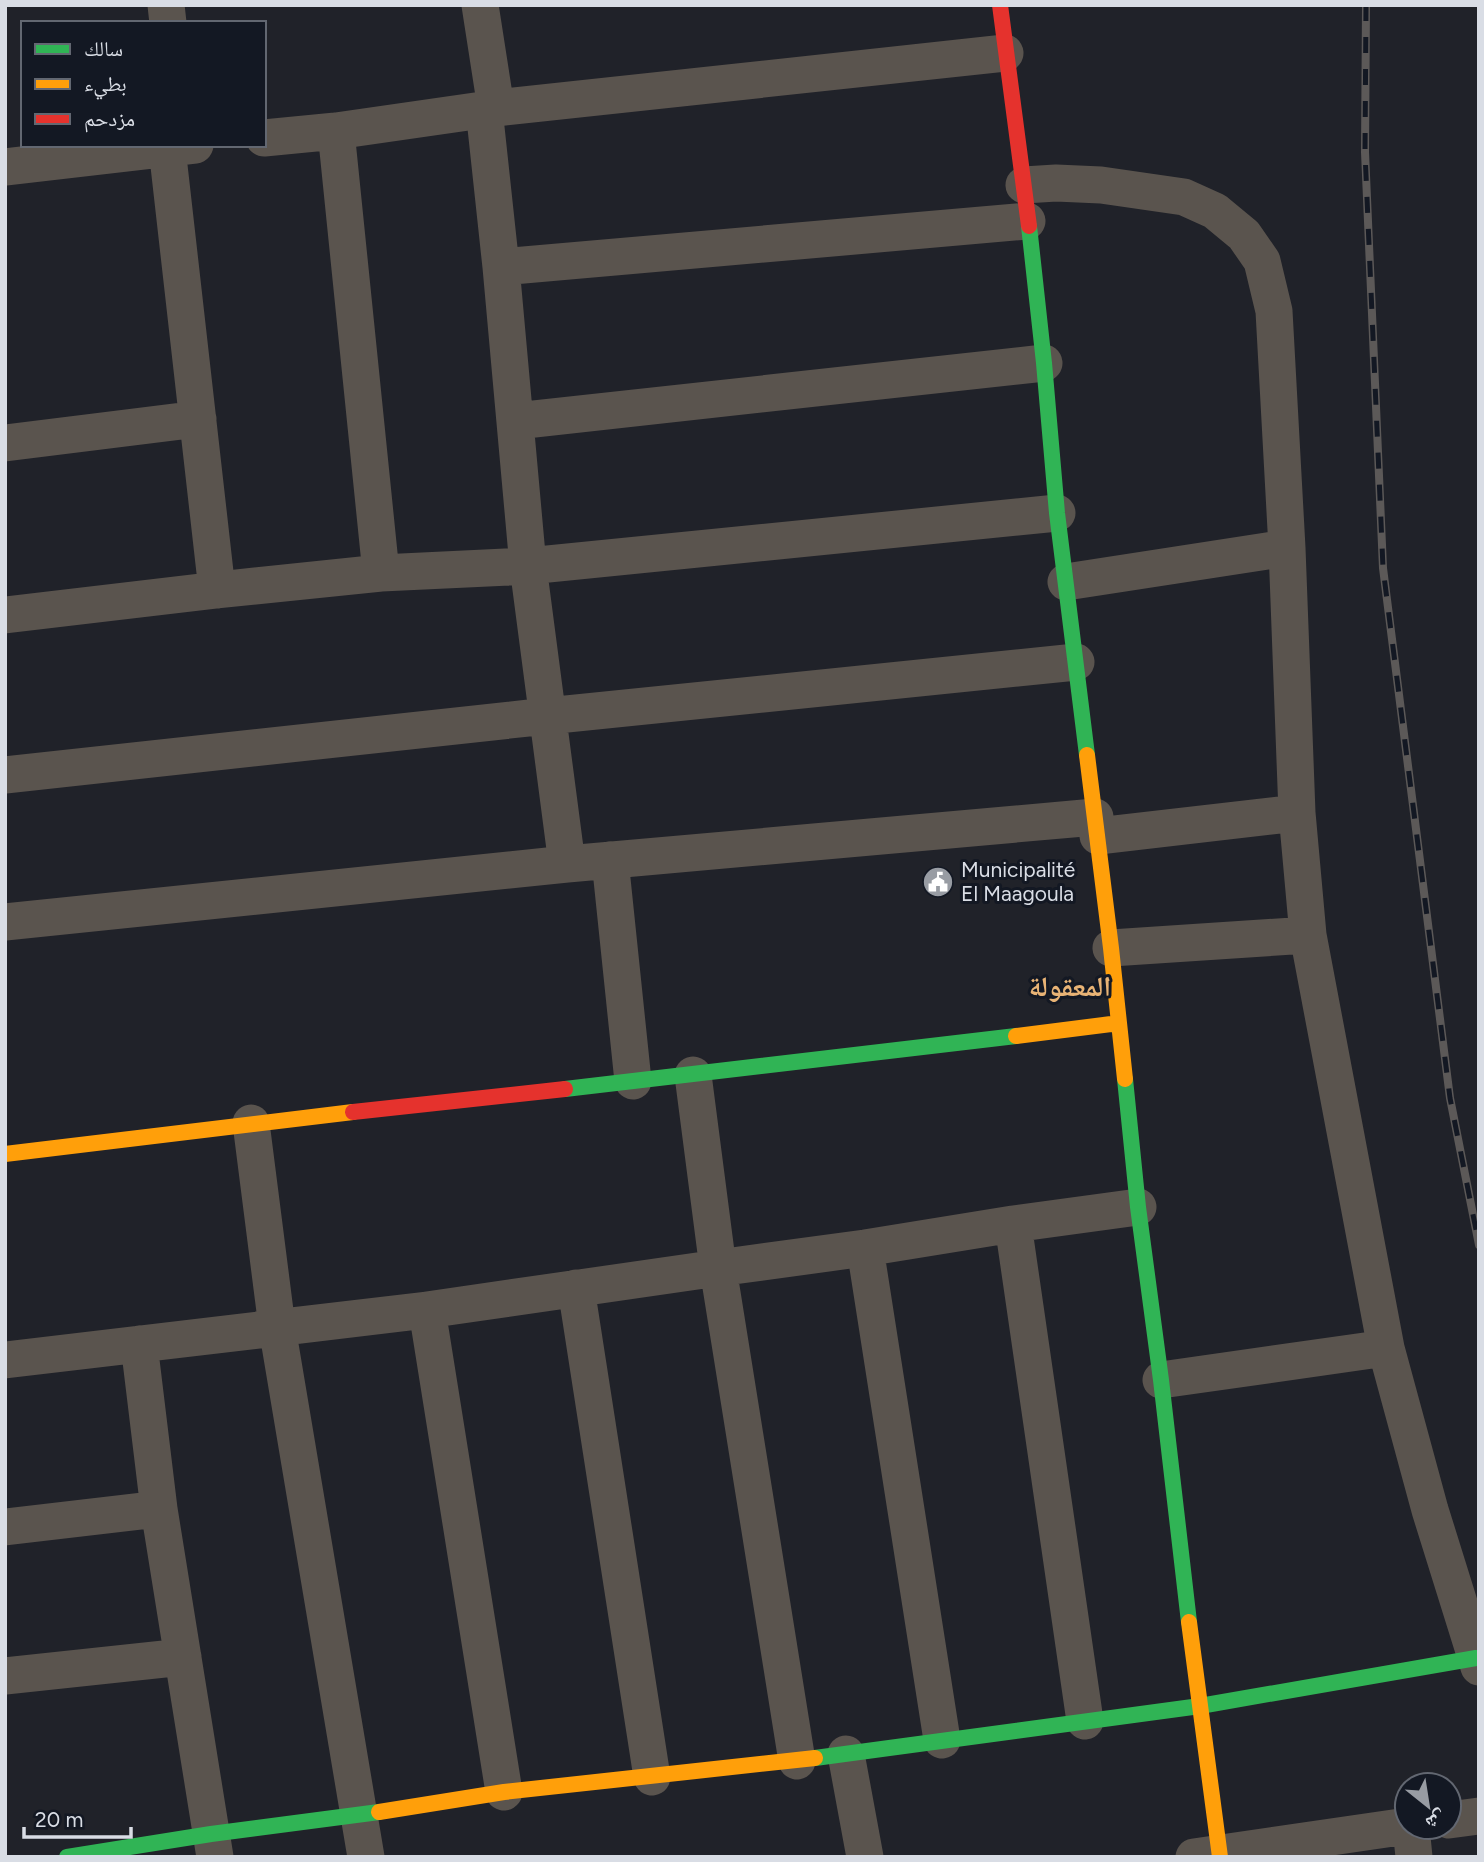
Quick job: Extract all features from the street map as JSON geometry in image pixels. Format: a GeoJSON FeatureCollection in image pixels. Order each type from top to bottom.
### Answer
{"type":"FeatureCollection","features":[{"type":"Feature","properties":{"kind":"street"},"geometry":{"type":"LineString","coordinates":[[480,5],[528,566],[567,864]]}},
{"type":"Feature","properties":{"kind":"street"},"geometry":{"type":"LineString","coordinates":[[1000,5],[1044,363],[1056,513],[1111,948],[1138,1207],[1200,1706],[1211,1855],[1393,1828]]}},
{"type":"Feature","properties":{"kind":"street"},"geometry":{"type":"LineString","coordinates":[[266,138],[336,131],[490,108],[1005,53]]}},
{"type":"Feature","properties":{"kind":"street"},"geometry":{"type":"LineString","coordinates":[[336,131],[381,573]]}},
{"type":"Feature","properties":{"kind":"street"},"geometry":{"type":"LineString","coordinates":[[5,167],[173,147]]}},
{"type":"Feature","properties":{"kind":"street"},"geometry":{"type":"LineString","coordinates":[[181,147],[198,419],[217,590]]}},
{"type":"Feature","properties":{"kind":"street"},"geometry":{"type":"LineString","coordinates":[[67,1857],[213,1845],[359,1815],[504,1792],[797,1761],[1200,1706],[1477,1662],[1430,1510],[1386,1348],[1308,935],[1297,813],[1275,311],[1262,261],[1244,235],[1215,211],[1184,197],[1101,185],[1024,185]]}},
{"type":"Feature","properties":{"kind":"street"},"geometry":{"type":"LineString","coordinates":[[501,267],[1027,220]]}},
{"type":"Feature","properties":{"kind":"street"},"geometry":{"type":"LineString","coordinates":[[516,421],[1044,363]]}},
{"type":"Feature","properties":{"kind":"street"},"geometry":{"type":"LineString","coordinates":[[5,443],[198,419]]}},
{"type":"Feature","properties":{"kind":"street"},"geometry":{"type":"LineString","coordinates":[[5,615],[381,573],[528,566],[1056,513]]}},
{"type":"Feature","properties":{"kind":"street"},"geometry":{"type":"LineString","coordinates":[[1066,582],[1287,548]]}},
{"type":"Feature","properties":{"kind":"street"},"geometry":{"type":"LineString","coordinates":[[5,775],[1076,662]]}},
{"type":"Feature","properties":{"kind":"street"},"geometry":{"type":"LineString","coordinates":[[5,922],[610,860],[1297,813]]}},
{"type":"Feature","properties":{"kind":"street"},"geometry":{"type":"LineString","coordinates":[[610,860],[633,1082]]}},
{"type":"Feature","properties":{"kind":"street"},"geometry":{"type":"LineString","coordinates":[[1111,948],[1308,935]]}},
{"type":"Feature","properties":{"kind":"street"},"geometry":{"type":"LineString","coordinates":[[5,1154],[1119,1023]]}},
{"type":"Feature","properties":{"kind":"street"},"geometry":{"type":"LineString","coordinates":[[693,1075],[718,1268],[797,1761]]}},
{"type":"Feature","properties":{"kind":"street"},"geometry":{"type":"LineString","coordinates":[[251,1123],[277,1327],[366,1857]]}},
{"type":"Feature","properties":{"kind":"street"},"geometry":{"type":"LineString","coordinates":[[5,1360],[427,1310],[1138,1207]]}},
{"type":"Feature","properties":{"kind":"street"},"geometry":{"type":"LineString","coordinates":[[1013,1224],[1085,1721]]}},
{"type":"Feature","properties":{"kind":"street"},"geometry":{"type":"LineString","coordinates":[[865,1248],[942,1740]]}},
{"type":"Feature","properties":{"kind":"street"},"geometry":{"type":"LineString","coordinates":[[576,1289],[652,1777]]}},
{"type":"Feature","properties":{"kind":"street"},"geometry":{"type":"LineString","coordinates":[[427,1310],[504,1792]]}},
{"type":"Feature","properties":{"kind":"street"},"geometry":{"type":"LineString","coordinates":[[139,1344],[159,1508],[213,1845]]}},
{"type":"Feature","properties":{"kind":"street"},"geometry":{"type":"LineString","coordinates":[[1161,1380],[1386,1348]]}},
{"type":"Feature","properties":{"kind":"street"},"geometry":{"type":"LineString","coordinates":[[5,1527],[159,1508]]}},
{"type":"Feature","properties":{"kind":"street"},"geometry":{"type":"LineString","coordinates":[[5,1676],[183,1657]]}},
{"type":"Feature","properties":{"kind":"street"},"geometry":{"type":"LineString","coordinates":[[846,1754],[865,1857]]}},
{"type":"Feature","properties":{"kind":"railway"},"geometry":{"type":"LineString","coordinates":[[1366,5],[1365,152],[1383,568],[1450,1098],[1479,1245]]}},
{"type":"Feature","properties":{"kind":"traffic: fast"},"geometry":{"type":"LineString","coordinates":[[1029,226],[1057,513],[1087,755]]}},
{"type":"Feature","properties":{"kind":"traffic: fast"},"geometry":{"type":"LineString","coordinates":[[565,1089],[1016,1036]]}},
{"type":"Feature","properties":{"kind":"traffic: fast"},"geometry":{"type":"LineString","coordinates":[[1125,1079],[1189,1622]]}},
{"type":"Feature","properties":{"kind":"traffic: fast"},"geometry":{"type":"LineString","coordinates":[[815,1758],[1200,1706],[1476,1658]]}},
{"type":"Feature","properties":{"kind":"traffic: fast"},"geometry":{"type":"LineString","coordinates":[[67,1857],[211,1834],[379,1812]]}},
{"type":"Feature","properties":{"kind":"traffic: slow"},"geometry":{"type":"LineString","coordinates":[[1087,755],[1125,1079]]}},
{"type":"Feature","properties":{"kind":"traffic: slow"},"geometry":{"type":"LineString","coordinates":[[1016,1036],[1119,1023]]}},
{"type":"Feature","properties":{"kind":"traffic: slow"},"geometry":{"type":"LineString","coordinates":[[5,1154],[353,1112]]}},
{"type":"Feature","properties":{"kind":"traffic: slow"},"geometry":{"type":"LineString","coordinates":[[1189,1622],[1220,1857]]}},
{"type":"Feature","properties":{"kind":"traffic: slow"},"geometry":{"type":"LineString","coordinates":[[379,1812],[504,1792],[815,1758]]}},
{"type":"Feature","properties":{"kind":"traffic: jam"},"geometry":{"type":"LineString","coordinates":[[1000,5],[1029,226]]}},
{"type":"Feature","properties":{"kind":"traffic: jam"},"geometry":{"type":"LineString","coordinates":[[353,1112],[565,1089]]}},
{"type":"Feature","properties":{"kind":"place","name":"Municipalité El Maagoula"},"geometry":{"type":"Point","coordinates":[938,882]}},
{"type":"Feature","properties":{"kind":"district","name":"المعقولة"},"geometry":{"type":"Point","coordinates":[1070,986]}}]}
